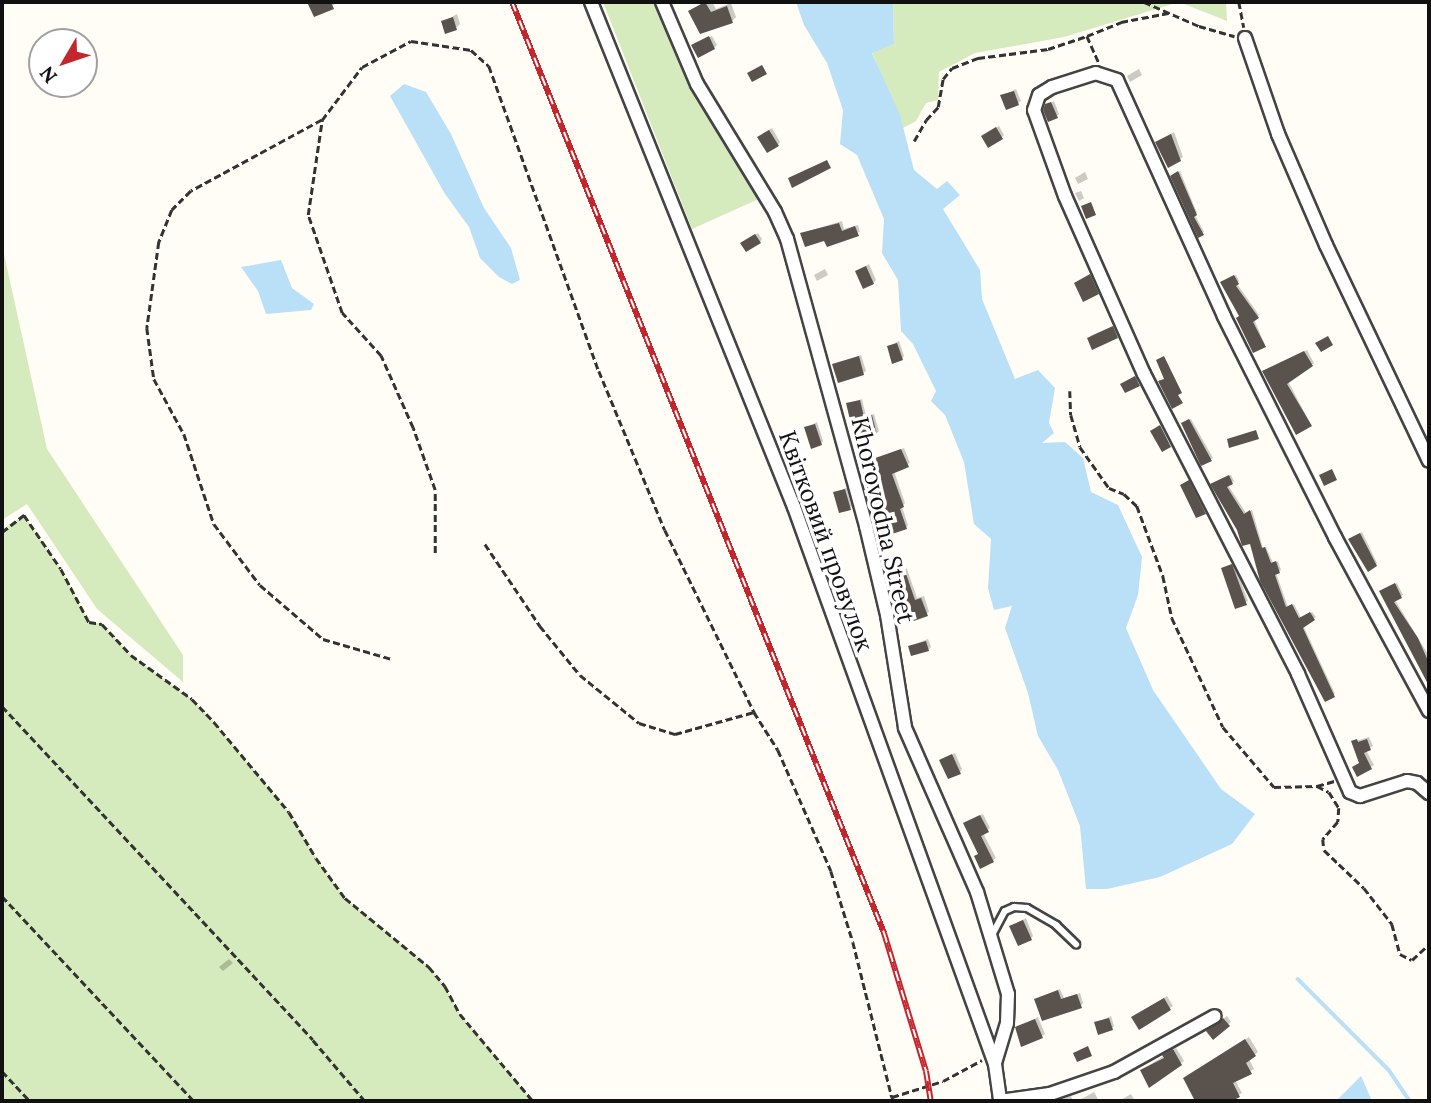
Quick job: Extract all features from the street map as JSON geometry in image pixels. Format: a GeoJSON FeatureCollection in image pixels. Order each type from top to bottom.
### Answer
{"type":"FeatureCollection","features":[{"type":"Feature","properties":{"kind":"street","name":"Квітковий провулок"},"geometry":{"type":"LineString","coordinates":[[591,2],[794,507],[993,1060],[1000,1101]]}},
{"type":"Feature","properties":{"kind":"street","name":"Khorovodna Street"},"geometry":{"type":"LineString","coordinates":[[662,2],[702,94],[775,212],[788,239],[866,526],[887,615],[905,728],[977,892],[1008,994],[1009,1010],[993,1060]]}},
{"type":"Feature","properties":{"kind":"street"},"geometry":{"type":"LineString","coordinates":[[1245,38],[1278,134],[1429,461]]}},
{"type":"Feature","properties":{"kind":"street"},"geometry":{"type":"LineString","coordinates":[[1429,711],[1335,537],[1224,316],[1116,80],[1096,73],[1052,87],[1039,95],[1034,110],[1065,196],[1144,374],[1298,674],[1350,792],[1360,796],[1408,782],[1417,783],[1429,793]]}},
{"type":"Feature","properties":{"kind":"street"},"geometry":{"type":"LineString","coordinates":[[1000,1101],[1048,1097],[1114,1072],[1215,1016]]}},
{"type":"Feature","properties":{"kind":"lane"},"geometry":{"type":"LineString","coordinates":[[991,936],[1005,911],[1014,907],[1027,908],[1056,925],[1076,944]]}},
{"type":"Feature","properties":{"kind":"path"},"geometry":{"type":"LineString","coordinates":[[1144,2],[1199,26],[1245,38],[1239,2]]}},
{"type":"Feature","properties":{"kind":"path"},"geometry":{"type":"LineString","coordinates":[[914,141],[926,120],[938,107],[943,97],[943,79],[953,68],[978,58],[1048,49],[1121,22],[1170,12]]}},
{"type":"Feature","properties":{"kind":"path"},"geometry":{"type":"LineString","coordinates":[[1087,36],[1104,76]]}},
{"type":"Feature","properties":{"kind":"path"},"geometry":{"type":"LineString","coordinates":[[392,659],[323,639],[260,585],[214,524],[184,434],[153,379],[147,328],[159,242],[172,210],[191,191],[322,120],[362,68],[411,41],[471,50],[489,66],[614,407],[665,530],[754,712],[778,750],[831,872],[853,942],[892,1099],[993,1060]]}},
{"type":"Feature","properties":{"kind":"path"},"geometry":{"type":"LineString","coordinates":[[322,120],[309,215],[342,313],[381,356],[413,428],[435,490],[435,553]]}},
{"type":"Feature","properties":{"kind":"path"},"geometry":{"type":"LineString","coordinates":[[1070,391],[1071,415],[1080,447],[1109,488],[1124,494],[1137,506],[1163,576],[1172,618],[1223,727],[1274,787],[1330,784],[1342,775]]}},
{"type":"Feature","properties":{"kind":"path"},"geometry":{"type":"LineString","coordinates":[[2,532],[24,515],[61,569],[89,622],[102,624],[131,655],[192,699],[214,722],[289,812],[316,858],[345,898],[429,967],[445,986],[460,1014],[533,1101]]}},
{"type":"Feature","properties":{"kind":"path"},"geometry":{"type":"LineString","coordinates":[[485,544],[540,626],[580,675],[639,723],[675,734],[754,712]]}},
{"type":"Feature","properties":{"kind":"path"},"geometry":{"type":"LineString","coordinates":[[2,706],[313,1040],[366,1101]]}},
{"type":"Feature","properties":{"kind":"path"},"geometry":{"type":"LineString","coordinates":[[1317,786],[1329,792],[1339,808],[1338,822],[1323,839],[1324,850],[1364,888],[1392,924],[1400,954],[1412,960],[1429,944]]}},
{"type":"Feature","properties":{"kind":"path"},"geometry":{"type":"LineString","coordinates":[[2,896],[194,1101]]}},
{"type":"Feature","properties":{"kind":"path"},"geometry":{"type":"LineString","coordinates":[[2,1071],[30,1101]]}},
{"type":"Feature","properties":{"kind":"green space"},"geometry":{"type":"Polygon","coordinates":[[[603,2],[657,2],[691,83],[761,198],[692,229],[603,2]]]}},
{"type":"Feature","properties":{"kind":"green space"},"geometry":{"type":"Polygon","coordinates":[[[893,2],[1179,2],[1064,37],[975,53],[939,72],[938,100],[926,103],[916,121],[903,128],[872,52],[894,44],[893,2]]]}},
{"type":"Feature","properties":{"kind":"green space"},"geometry":{"type":"Polygon","coordinates":[[[1179,2],[1226,2],[1227,21],[1179,2]]]}},
{"type":"Feature","properties":{"kind":"green space"},"geometry":{"type":"Polygon","coordinates":[[[2,245],[47,449],[183,655],[183,682],[97,609],[27,504],[2,520],[2,245]]]}},
{"type":"Feature","properties":{"kind":"green space"},"geometry":{"type":"Polygon","coordinates":[[[24,515],[61,569],[89,622],[102,624],[131,655],[192,699],[214,722],[289,812],[316,858],[345,898],[429,967],[445,986],[460,1014],[533,1101],[2,1101],[2,530],[24,515]]]}},
{"type":"Feature","properties":{"kind":"water"},"geometry":{"type":"Polygon","coordinates":[[[796,2],[893,2],[894,44],[872,53],[900,115],[914,170],[937,189],[947,181],[960,195],[943,209],[980,270],[982,299],[1015,379],[1038,370],[1055,388],[1049,423],[1054,433],[1042,443],[1065,442],[1083,458],[1091,492],[1118,505],[1142,557],[1138,595],[1126,628],[1153,690],[1221,789],[1255,814],[1232,844],[1160,877],[1107,889],[1086,889],[1080,826],[1058,770],[1038,736],[1028,693],[1005,628],[1012,606],[994,610],[988,588],[991,539],[974,524],[964,462],[945,415],[931,401],[936,391],[913,344],[901,331],[898,280],[882,253],[884,219],[857,155],[840,144],[843,110],[827,63],[804,25],[796,2]]]}},
{"type":"Feature","properties":{"kind":"water"},"geometry":{"type":"Polygon","coordinates":[[[404,84],[426,92],[451,134],[484,208],[511,248],[520,280],[512,284],[499,277],[480,258],[469,227],[445,194],[390,96],[404,84]]]}},
{"type":"Feature","properties":{"kind":"water"},"geometry":{"type":"Polygon","coordinates":[[[281,260],[292,288],[314,304],[311,310],[266,314],[258,291],[241,267],[281,260]]]}},
{"type":"Feature","properties":{"kind":"water"},"geometry":{"type":"Polygon","coordinates":[[[1361,1076],[1372,1101],[1336,1101],[1361,1076]]]}},
{"type":"Feature","properties":{"kind":"building"},"geometry":{"type":"Polygon","coordinates":[[[307,2],[331,2],[334,9],[314,17],[307,2]]]}},
{"type":"Feature","properties":{"kind":"building"},"geometry":{"type":"Polygon","coordinates":[[[705,2],[711,12],[727,6],[733,23],[700,34],[688,11],[705,2]]]}},
{"type":"Feature","properties":{"kind":"building"},"geometry":{"type":"Polygon","coordinates":[[[453,17],[457,30],[445,34],[441,21],[453,17]]]}},
{"type":"Feature","properties":{"kind":"building"},"geometry":{"type":"Polygon","coordinates":[[[709,36],[715,49],[698,58],[691,45],[709,36]]]}},
{"type":"Feature","properties":{"kind":"building"},"geometry":{"type":"Polygon","coordinates":[[[762,65],[767,74],[752,82],[747,73],[762,65]]]}},
{"type":"Feature","properties":{"kind":"building"},"geometry":{"type":"Polygon","coordinates":[[[1014,91],[1019,105],[1006,110],[1000,95],[1014,91]]]}},
{"type":"Feature","properties":{"kind":"building"},"geometry":{"type":"Polygon","coordinates":[[[1051,102],[1058,118],[1048,122],[1043,110],[1045,104],[1051,102]]]}},
{"type":"Feature","properties":{"kind":"building"},"geometry":{"type":"Polygon","coordinates":[[[996,127],[1003,139],[988,148],[981,136],[996,127]]]}},
{"type":"Feature","properties":{"kind":"building"},"geometry":{"type":"Polygon","coordinates":[[[769,130],[779,146],[767,153],[757,137],[769,130]]]}},
{"type":"Feature","properties":{"kind":"building"},"geometry":{"type":"Polygon","coordinates":[[[1171,134],[1181,161],[1168,168],[1155,142],[1171,134]]]}},
{"type":"Feature","properties":{"kind":"building"},"geometry":{"type":"Polygon","coordinates":[[[827,160],[831,168],[792,188],[788,178],[827,160]]]}},
{"type":"Feature","properties":{"kind":"building"},"geometry":{"type":"Polygon","coordinates":[[[1178,171],[1197,215],[1194,217],[1204,235],[1198,238],[1170,176],[1178,171]]]}},
{"type":"Feature","properties":{"kind":"building"},"geometry":{"type":"Polygon","coordinates":[[[1091,202],[1096,215],[1086,219],[1081,206],[1091,202]]]}},
{"type":"Feature","properties":{"kind":"building"},"geometry":{"type":"Polygon","coordinates":[[[839,223],[842,231],[855,226],[859,236],[827,247],[824,241],[805,247],[800,233],[839,223]]]}},
{"type":"Feature","properties":{"kind":"building"},"geometry":{"type":"Polygon","coordinates":[[[755,234],[761,243],[746,252],[740,243],[755,234]]]}},
{"type":"Feature","properties":{"kind":"building"},"geometry":{"type":"Polygon","coordinates":[[[866,266],[874,284],[863,289],[855,271],[866,266]]]}},
{"type":"Feature","properties":{"kind":"building"},"geometry":{"type":"Polygon","coordinates":[[[1090,274],[1099,294],[1083,302],[1074,283],[1090,274]]]}},
{"type":"Feature","properties":{"kind":"building"},"geometry":{"type":"Polygon","coordinates":[[[1234,275],[1239,284],[1236,286],[1259,318],[1253,322],[1266,347],[1253,353],[1236,318],[1239,316],[1220,282],[1234,275]]]}},
{"type":"Feature","properties":{"kind":"building"},"geometry":{"type":"Polygon","coordinates":[[[1113,326],[1118,338],[1092,350],[1087,338],[1113,326]]]}},
{"type":"Feature","properties":{"kind":"building"},"geometry":{"type":"Polygon","coordinates":[[[1328,336],[1333,345],[1321,352],[1315,343],[1328,336]]]}},
{"type":"Feature","properties":{"kind":"building"},"geometry":{"type":"Polygon","coordinates":[[[897,343],[903,360],[892,364],[887,346],[897,343]]]}},
{"type":"Feature","properties":{"kind":"building"},"geometry":{"type":"Polygon","coordinates":[[[1304,351],[1313,366],[1287,384],[1312,426],[1296,435],[1262,371],[1304,351]]]}},
{"type":"Feature","properties":{"kind":"building"},"geometry":{"type":"Polygon","coordinates":[[[859,356],[864,375],[838,383],[832,364],[859,356]]]}},
{"type":"Feature","properties":{"kind":"building"},"geometry":{"type":"Polygon","coordinates":[[[1164,356],[1182,393],[1178,395],[1183,403],[1172,409],[1158,381],[1164,379],[1156,360],[1164,356]]]}},
{"type":"Feature","properties":{"kind":"building"},"geometry":{"type":"Polygon","coordinates":[[[1135,376],[1140,386],[1125,393],[1120,384],[1135,376]]]}},
{"type":"Feature","properties":{"kind":"building"},"geometry":{"type":"Polygon","coordinates":[[[860,400],[864,417],[872,415],[877,435],[855,441],[846,403],[860,400]]]}},
{"type":"Feature","properties":{"kind":"building"},"geometry":{"type":"Polygon","coordinates":[[[1189,419],[1212,461],[1201,466],[1181,423],[1189,419]]]}},
{"type":"Feature","properties":{"kind":"building"},"geometry":{"type":"Polygon","coordinates":[[[815,424],[822,445],[811,449],[804,427],[815,424]]]}},
{"type":"Feature","properties":{"kind":"building"},"geometry":{"type":"Polygon","coordinates":[[[1160,425],[1171,447],[1162,452],[1150,431],[1160,425]]]}},
{"type":"Feature","properties":{"kind":"building"},"geometry":{"type":"Polygon","coordinates":[[[1256,430],[1259,439],[1229,448],[1227,439],[1256,430]]]}},
{"type":"Feature","properties":{"kind":"building"},"geometry":{"type":"Polygon","coordinates":[[[901,449],[909,467],[892,474],[904,507],[900,509],[907,529],[880,538],[861,463],[901,449]]]}},
{"type":"Feature","properties":{"kind":"building"},"geometry":{"type":"Polygon","coordinates":[[[1332,469],[1337,480],[1324,486],[1319,475],[1332,469]]]}},
{"type":"Feature","properties":{"kind":"building"},"geometry":{"type":"Polygon","coordinates":[[[1229,475],[1233,484],[1227,487],[1244,514],[1250,510],[1262,548],[1265,547],[1271,563],[1276,561],[1280,573],[1275,575],[1286,607],[1292,604],[1299,618],[1310,612],[1315,620],[1303,628],[1335,697],[1325,702],[1260,581],[1250,544],[1242,546],[1237,530],[1210,484],[1229,475]]]}},
{"type":"Feature","properties":{"kind":"building"},"geometry":{"type":"Polygon","coordinates":[[[1189,480],[1206,514],[1196,518],[1180,485],[1189,480]]]}},
{"type":"Feature","properties":{"kind":"building"},"geometry":{"type":"Polygon","coordinates":[[[845,489],[851,510],[839,513],[833,492],[845,489]]]}},
{"type":"Feature","properties":{"kind":"building"},"geometry":{"type":"Polygon","coordinates":[[[1360,533],[1377,566],[1368,572],[1348,539],[1360,533]]]}},
{"type":"Feature","properties":{"kind":"building"},"geometry":{"type":"Polygon","coordinates":[[[902,562],[915,600],[921,598],[928,616],[908,623],[889,566],[902,562]]]}},
{"type":"Feature","properties":{"kind":"building"},"geometry":{"type":"Polygon","coordinates":[[[1232,564],[1247,605],[1235,609],[1221,568],[1232,564]]]}},
{"type":"Feature","properties":{"kind":"building"},"geometry":{"type":"Polygon","coordinates":[[[1395,583],[1402,598],[1394,602],[1418,638],[1429,663],[1429,686],[1379,591],[1395,583]]]}},
{"type":"Feature","properties":{"kind":"building"},"geometry":{"type":"Polygon","coordinates":[[[926,641],[929,651],[911,656],[908,646],[926,641]]]}},
{"type":"Feature","properties":{"kind":"building"},"geometry":{"type":"Polygon","coordinates":[[[1357,739],[1358,742],[1367,739],[1371,750],[1364,753],[1372,769],[1357,777],[1352,767],[1359,763],[1351,741],[1357,739]]]}},
{"type":"Feature","properties":{"kind":"building"},"geometry":{"type":"Polygon","coordinates":[[[952,754],[961,774],[948,779],[939,760],[952,754]]]}},
{"type":"Feature","properties":{"kind":"building"},"geometry":{"type":"Polygon","coordinates":[[[980,815],[989,832],[981,836],[994,862],[980,869],[974,856],[978,854],[963,823],[980,815]]]}},
{"type":"Feature","properties":{"kind":"building"},"geometry":{"type":"Polygon","coordinates":[[[1023,920],[1032,940],[1018,946],[1009,926],[1023,920]]]}},
{"type":"Feature","properties":{"kind":"building"},"geometry":{"type":"Polygon","coordinates":[[[1058,990],[1061,999],[1077,994],[1082,1008],[1042,1021],[1034,999],[1058,990]]]}},
{"type":"Feature","properties":{"kind":"building"},"geometry":{"type":"Polygon","coordinates":[[[1164,998],[1171,1010],[1139,1030],[1131,1017],[1164,998]]]}},
{"type":"Feature","properties":{"kind":"building"},"geometry":{"type":"Polygon","coordinates":[[[1109,1018],[1113,1030],[1098,1035],[1094,1022],[1109,1018]]]}},
{"type":"Feature","properties":{"kind":"building"},"geometry":{"type":"Polygon","coordinates":[[[1223,1018],[1230,1026],[1213,1040],[1206,1031],[1223,1018]]]}},
{"type":"Feature","properties":{"kind":"building"},"geometry":{"type":"Polygon","coordinates":[[[1035,1019],[1043,1038],[1021,1047],[1015,1027],[1035,1019]]]}},
{"type":"Feature","properties":{"kind":"building"},"geometry":{"type":"Polygon","coordinates":[[[1245,1039],[1256,1056],[1246,1063],[1252,1074],[1233,1083],[1240,1097],[1232,1101],[1195,1101],[1183,1078],[1245,1039]]]}},
{"type":"Feature","properties":{"kind":"building"},"geometry":{"type":"Polygon","coordinates":[[[1088,1046],[1092,1056],[1077,1062],[1073,1053],[1088,1046]]]}},
{"type":"Feature","properties":{"kind":"building"},"geometry":{"type":"Polygon","coordinates":[[[1173,1049],[1182,1065],[1149,1088],[1140,1070],[1164,1058],[1162,1055],[1173,1049]]]}},
{"type":"Feature","properties":{"kind":"waterway"},"geometry":{"type":"LineString","coordinates":[[1298,979],[1389,1070],[1410,1101]]}},
{"type":"Feature","properties":{"kind":"railway"},"geometry":{"type":"LineString","coordinates":[[512,2],[884,933],[926,1071],[931,1101]]}}]}
